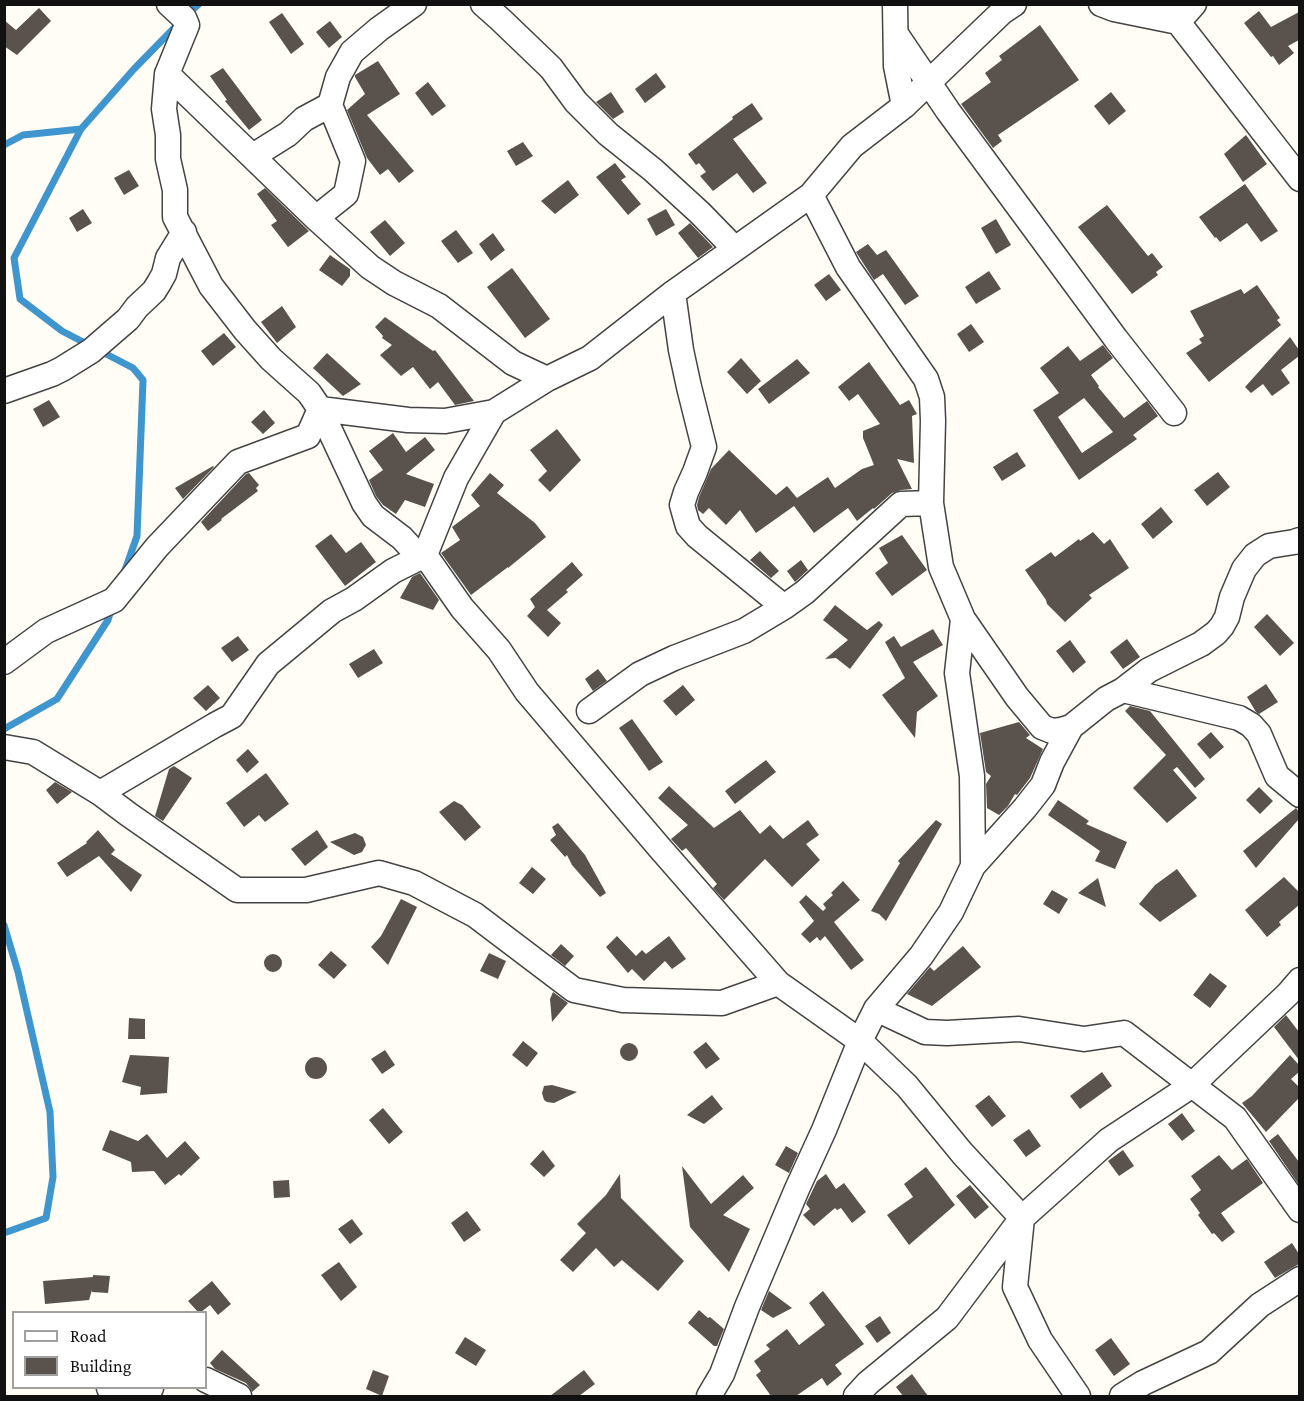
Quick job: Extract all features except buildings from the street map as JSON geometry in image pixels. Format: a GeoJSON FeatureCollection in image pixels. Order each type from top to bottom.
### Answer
{"type":"FeatureCollection","features":[{"type":"Feature","properties":{"kind":"street"},"geometry":{"type":"LineString","coordinates":[[169,4],[184,18],[187,25],[167,74],[164,109],[168,135],[168,159],[175,190],[175,217],[211,286],[244,330],[271,359],[309,393],[320,409],[364,503],[373,516],[402,538],[413,550],[425,555],[462,608],[499,650],[527,692],[667,856],[778,983],[860,1041],[907,1086],[962,1153],[1022,1218],[1014,1287],[1040,1340],[1078,1396]]}},
{"type":"Feature","properties":{"kind":"street"},"geometry":{"type":"LineString","coordinates":[[316,218],[346,194],[353,161],[330,105],[338,77],[352,52],[414,4]]}},
{"type":"Feature","properties":{"kind":"street"},"geometry":{"type":"LineString","coordinates":[[483,4],[551,68],[576,102],[608,134],[684,198],[735,249]]}},
{"type":"Feature","properties":{"kind":"street"},"geometry":{"type":"LineString","coordinates":[[895,4],[896,66],[904,106]]}},
{"type":"Feature","properties":{"kind":"street"},"geometry":{"type":"LineString","coordinates":[[320,409],[408,420],[445,421],[494,412],[547,379],[590,358],[673,293],[811,195],[852,146],[904,106],[1002,12],[1014,4]]}},
{"type":"Feature","properties":{"kind":"street"},"geometry":{"type":"LineString","coordinates":[[1101,4],[1114,9],[1180,10],[1299,179]]}},
{"type":"Feature","properties":{"kind":"street"},"geometry":{"type":"LineString","coordinates":[[896,34],[948,111],[1116,339],[1174,413]]}},
{"type":"Feature","properties":{"kind":"street"},"geometry":{"type":"LineString","coordinates":[[167,74],[370,267],[394,283],[439,306],[513,363],[547,379]]}},
{"type":"Feature","properties":{"kind":"street"},"geometry":{"type":"LineString","coordinates":[[253,156],[288,134],[304,119],[330,105]]}},
{"type":"Feature","properties":{"kind":"street"},"geometry":{"type":"LineString","coordinates":[[811,195],[848,267],[926,379],[932,397],[931,503],[941,567],[963,619],[1017,697],[1042,727],[1052,731],[1071,727],[1106,699],[1123,690],[1149,670],[1201,644],[1222,626],[1244,569],[1256,555],[1269,546],[1299,540]]}},
{"type":"Feature","properties":{"kind":"street"},"geometry":{"type":"LineString","coordinates":[[4,391],[52,374],[91,351],[128,319],[137,306],[154,291],[164,274],[168,258],[184,232]]}},
{"type":"Feature","properties":{"kind":"street"},"geometry":{"type":"LineString","coordinates":[[673,293],[688,387],[704,447],[682,505],[688,526],[697,536],[784,607]]}},
{"type":"Feature","properties":{"kind":"street"},"geometry":{"type":"LineString","coordinates":[[4,662],[46,631],[114,600],[157,547],[238,462],[308,436],[320,409]]}},
{"type":"Feature","properties":{"kind":"street"},"geometry":{"type":"LineString","coordinates":[[100,793],[232,716],[268,664],[332,611],[354,599],[393,571],[425,555],[456,478],[494,412]]}},
{"type":"Feature","properties":{"kind":"street"},"geometry":{"type":"LineString","coordinates":[[589,711],[640,674],[744,631],[784,607],[805,592],[901,504],[931,503]]}},
{"type":"Feature","properties":{"kind":"street"},"geometry":{"type":"LineString","coordinates":[[963,619],[957,673],[972,776],[973,866]]}},
{"type":"Feature","properties":{"kind":"street"},"geometry":{"type":"LineString","coordinates":[[1123,690],[1239,718],[1251,724],[1259,734],[1277,776],[1299,795]]}},
{"type":"Feature","properties":{"kind":"street"},"geometry":{"type":"LineString","coordinates":[[709,1396],[722,1374],[747,1307],[860,1041],[876,1009],[921,956],[951,912],[973,866],[1025,808],[1043,784],[1071,727]]}},
{"type":"Feature","properties":{"kind":"street"},"geometry":{"type":"LineString","coordinates":[[4,747],[33,752],[100,793],[237,890],[306,891],[379,873],[414,884],[475,915],[574,990],[623,1000],[722,1003],[778,983]]}},
{"type":"Feature","properties":{"kind":"street"},"geometry":{"type":"LineString","coordinates":[[856,1396],[868,1383],[947,1318],[1022,1218],[1109,1140],[1191,1086],[1288,994],[1299,980]]}},
{"type":"Feature","properties":{"kind":"street"},"geometry":{"type":"LineString","coordinates":[[876,1009],[925,1032],[1019,1029],[1084,1039],[1124,1033],[1235,1118],[1299,1210]]}},
{"type":"Feature","properties":{"kind":"street"},"geometry":{"type":"LineString","coordinates":[[1122,1396],[1167,1371],[1209,1352],[1260,1305],[1299,1279]]}},
{"type":"Feature","properties":{"kind":"street"},"geometry":{"type":"LineString","coordinates":[[207,1380],[238,1396]]}},
{"type":"Feature","properties":{"kind":"street"},"geometry":{"type":"LineString","coordinates":[[109,1389],[150,1389]]}},
{"type":"Feature","properties":{"kind":"waterway"},"geometry":{"type":"LineString","coordinates":[[187,15],[199,4]]}},
{"type":"Feature","properties":{"kind":"waterway"},"geometry":{"type":"LineString","coordinates":[[124,573],[137,536],[143,380],[133,368],[62,331],[20,299],[14,258],[81,129],[177,25]]}},
{"type":"Feature","properties":{"kind":"waterway"},"geometry":{"type":"LineString","coordinates":[[4,145],[23,135],[81,129]]}},
{"type":"Feature","properties":{"kind":"waterway"},"geometry":{"type":"LineString","coordinates":[[4,729],[57,699],[108,620],[112,607]]}},
{"type":"Feature","properties":{"kind":"waterway"},"geometry":{"type":"LineString","coordinates":[[4,925],[18,972],[50,1112],[53,1177],[46,1218],[4,1233]]}}]}
